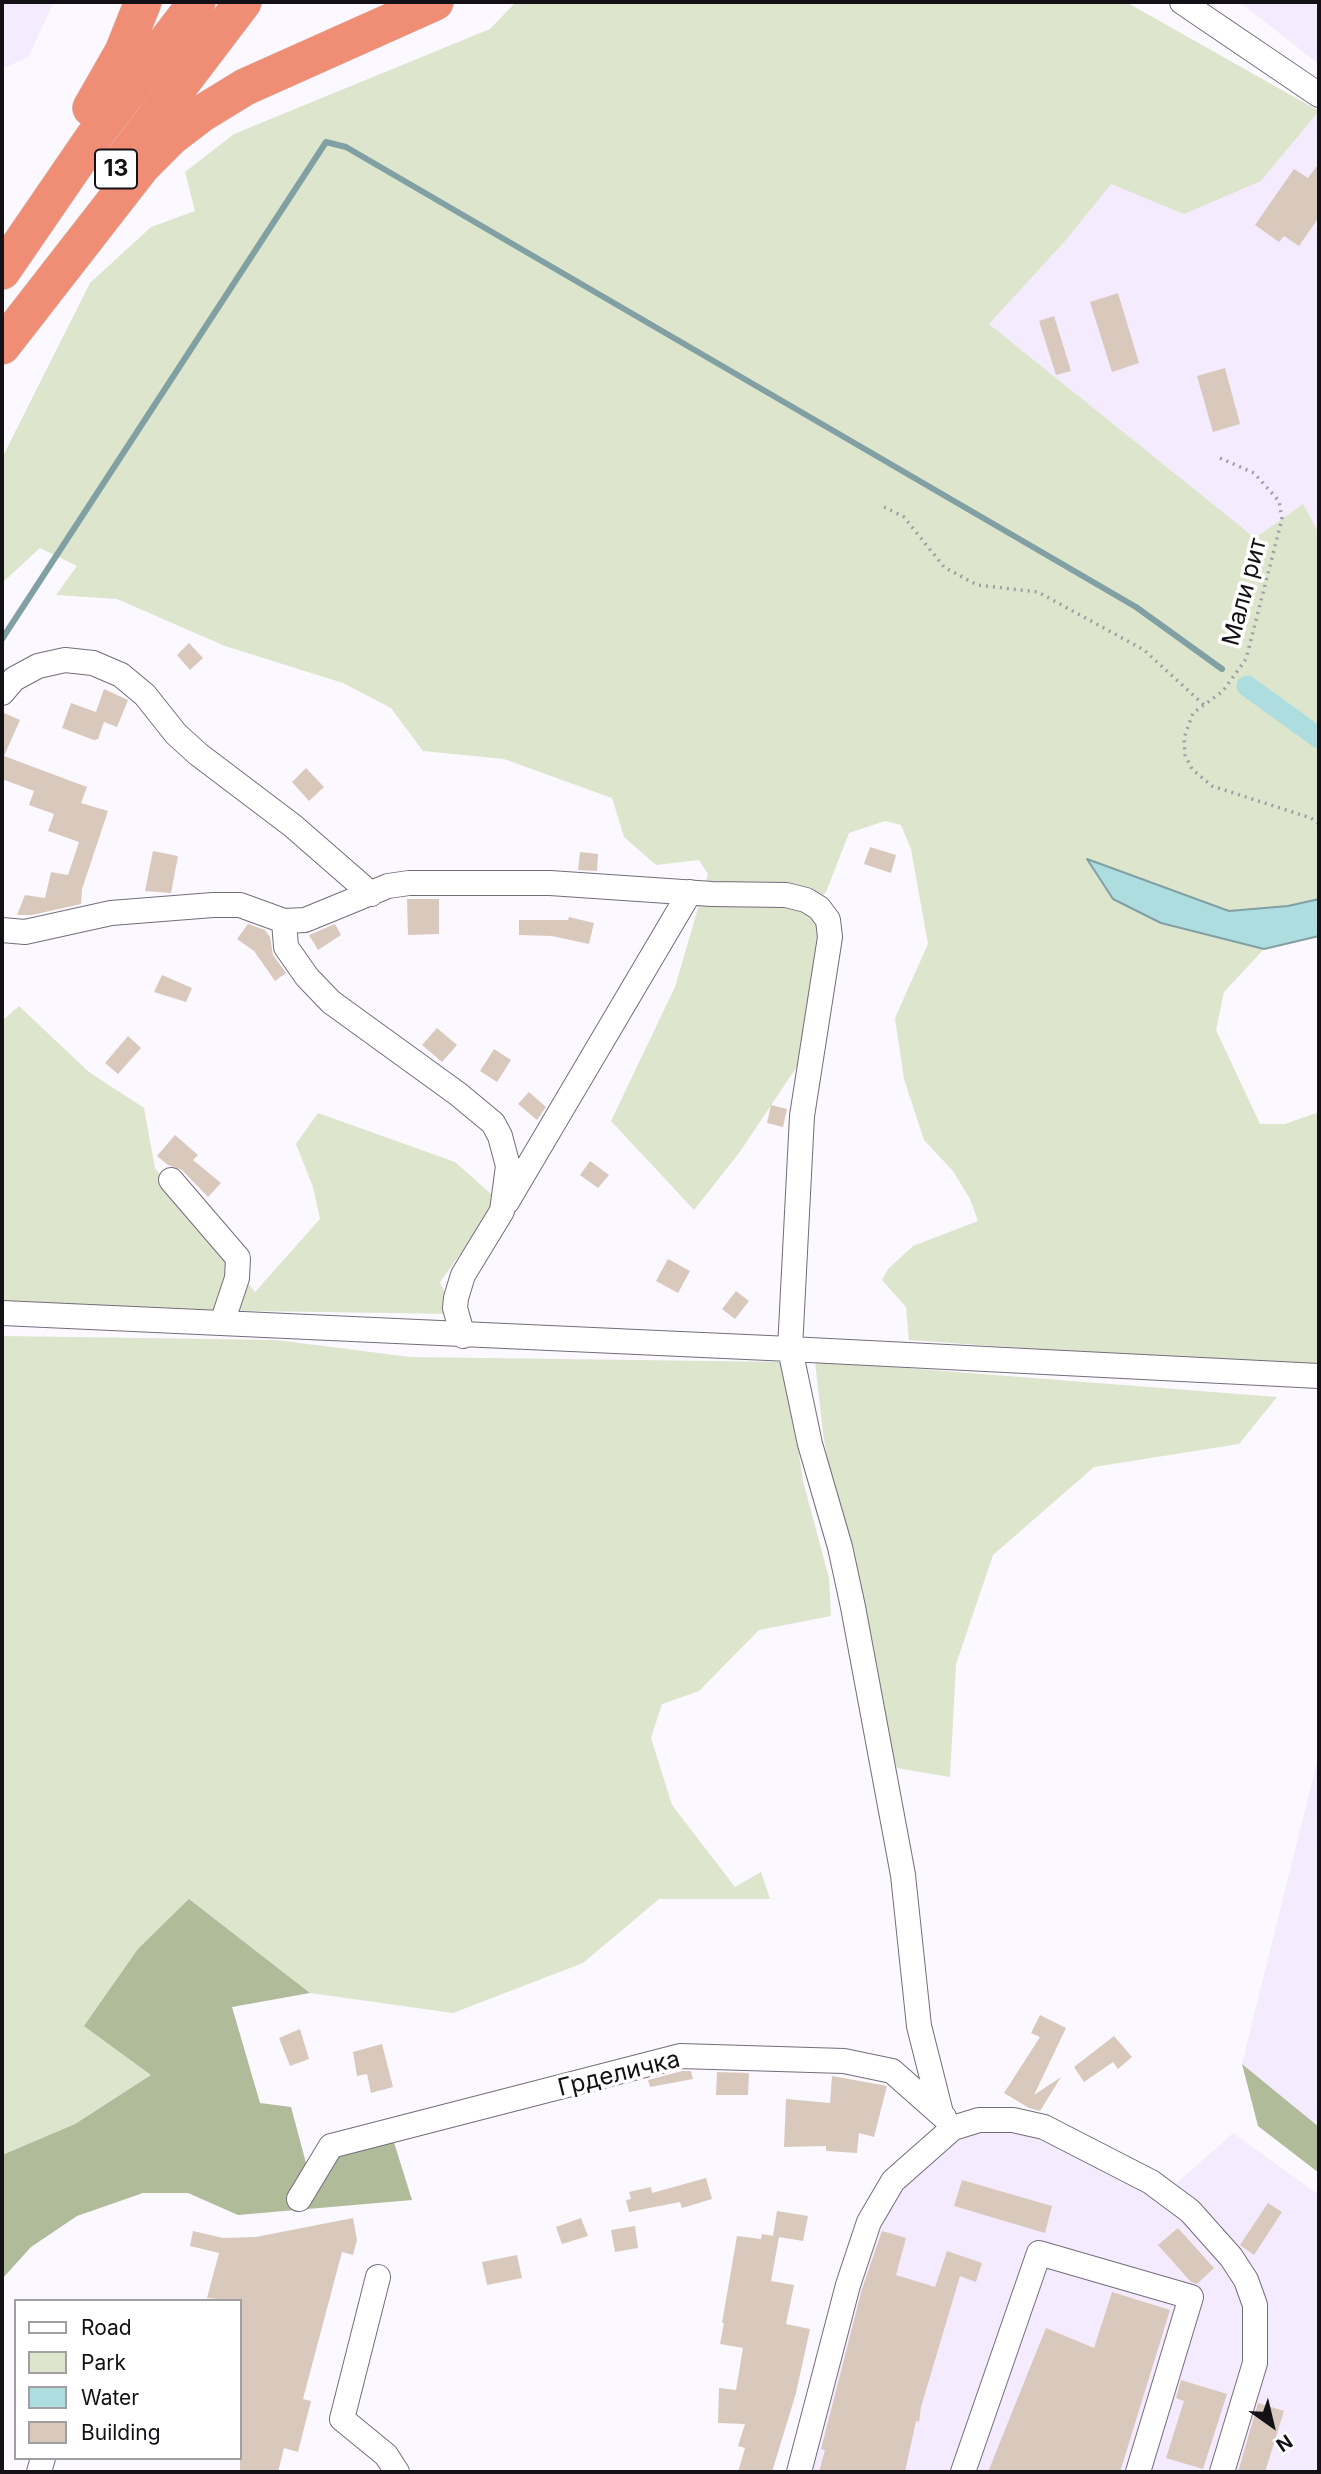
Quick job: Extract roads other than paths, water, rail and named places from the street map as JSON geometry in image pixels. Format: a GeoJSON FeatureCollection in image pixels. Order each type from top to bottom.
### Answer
{"type":"FeatureCollection","features":[{"type":"Feature","properties":{"kind":"highway"},"geometry":{"type":"LineString","coordinates":[[2,270],[122,52],[142,2]]}},
{"type":"Feature","properties":{"kind":"highway","name":"13"},"geometry":{"type":"LineString","coordinates":[[2,270],[91,141],[197,2]]}},
{"type":"Feature","properties":{"kind":"highway","name":"13"},"geometry":{"type":"LineString","coordinates":[[2,346],[79,221],[168,98],[243,2]]}},
{"type":"Feature","properties":{"kind":"highway"},"geometry":{"type":"LineString","coordinates":[[2,346],[142,166],[171,137],[201,114],[246,87],[435,2]]}},
{"type":"Feature","properties":{"kind":"street"},"geometry":{"type":"LineString","coordinates":[[1182,2],[1319,95]]}},
{"type":"Feature","properties":{"kind":"street"},"geometry":{"type":"LineString","coordinates":[[2,693],[14,679],[38,666],[65,660],[93,663],[121,675],[145,695],[176,734],[198,754],[293,826],[371,894]]}},
{"type":"Feature","properties":{"kind":"street"},"geometry":{"type":"LineString","coordinates":[[2,930],[25,932],[111,914],[213,905],[240,905],[284,921],[317,917],[388,886],[409,883],[550,883],[786,895],[806,900],[819,908],[828,920],[830,937],[802,1116],[790,1349],[810,1444],[833,1521],[853,1607],[903,1875],[919,2026],[947,2121]]}},
{"type":"Feature","properties":{"kind":"street"},"geometry":{"type":"LineString","coordinates":[[463,1336],[455,1308],[463,1275],[690,892]]}},
{"type":"Feature","properties":{"kind":"street"},"geometry":{"type":"LineString","coordinates":[[284,921],[286,947],[307,977],[331,1002],[493,1123],[507,1155],[502,1211]]}},
{"type":"Feature","properties":{"kind":"street"},"geometry":{"type":"LineString","coordinates":[[171,1180],[238,1258],[237,1278],[222,1323]]}},
{"type":"Feature","properties":{"kind":"street"},"geometry":{"type":"LineString","coordinates":[[2,1313],[1319,1376]]}},
{"type":"Feature","properties":{"kind":"street","name":"Грделичка"},"geometry":{"type":"LineString","coordinates":[[299,2199],[331,2146],[680,2056],[844,2062],[892,2071],[947,2121]]}},
{"type":"Feature","properties":{"kind":"street"},"geometry":{"type":"LineString","coordinates":[[799,2472],[848,2285],[869,2222],[892,2181],[947,2121],[979,2120],[1013,2120],[1044,2127],[1150,2182],[1190,2211],[1231,2257],[1246,2280],[1255,2305],[1257,2333],[1255,2363],[1222,2470]]}},
{"type":"Feature","properties":{"kind":"street"},"geometry":{"type":"LineString","coordinates":[[963,2472],[1039,2253],[1191,2297],[1138,2472]]}},
{"type":"Feature","properties":{"kind":"street"},"geometry":{"type":"LineString","coordinates":[[378,2277],[342,2419],[386,2455],[397,2472]]}},
{"type":"Feature","properties":{"kind":"water"},"geometry":{"type":"Polygon","coordinates":[[[1087,859],[1229,911],[1288,906],[1319,899],[1319,936],[1264,949],[1161,923],[1113,899],[1087,859]]]}},
{"type":"Feature","properties":{"kind":"waterway"},"geometry":{"type":"LineString","coordinates":[[2,639],[326,142],[346,147],[1136,607],[1222,669]]}},
{"type":"Feature","properties":{"kind":"waterway"},"geometry":{"type":"LineString","coordinates":[[1247,686],[1319,738]]}}]}
